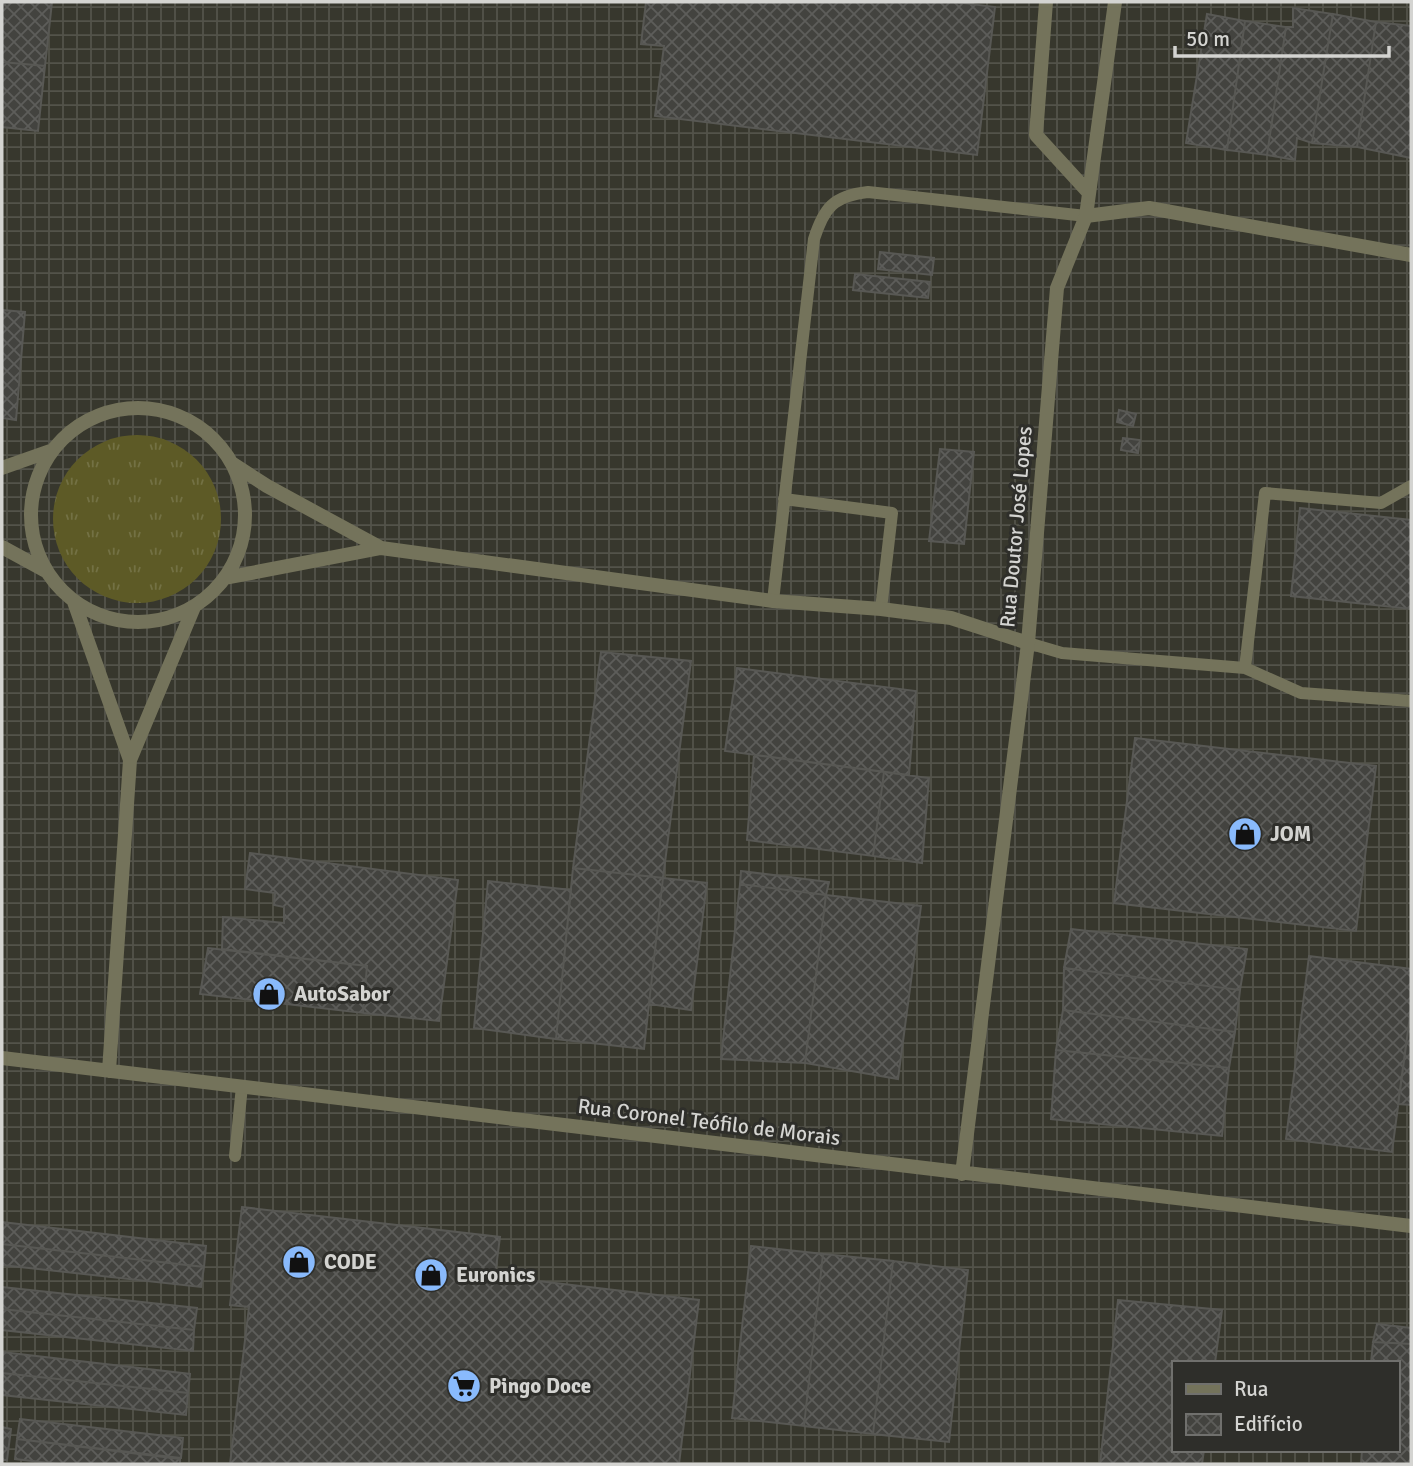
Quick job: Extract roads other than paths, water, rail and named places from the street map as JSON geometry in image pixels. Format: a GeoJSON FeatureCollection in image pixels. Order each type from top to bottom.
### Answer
{"type":"FeatureCollection","features":[{"type":"Feature","properties":{"kind":"street"},"geometry":{"type":"LineString","coordinates":[[1046,2],[1036,135],[1089,193]]}},
{"type":"Feature","properties":{"kind":"street","name":"Rua Doutor José Lopes"},"geometry":{"type":"LineString","coordinates":[[962,1174],[1028,643],[1057,288],[1086,216],[1115,2]]}},
{"type":"Feature","properties":{"kind":"street"},"geometry":{"type":"LineString","coordinates":[[1086,216],[1149,208],[1411,255]]}},
{"type":"Feature","properties":{"kind":"street"},"geometry":{"type":"LineString","coordinates":[[145,407],[180,416],[211,435],[233,464],[245,498],[245,526],[239,553],[225,578],[211,594],[194,607],[165,619],[133,622],[102,617],[74,602],[58,588],[46,571],[33,542],[30,511],[36,480],[50,452],[76,426],[109,411],[145,407]]}},
{"type":"Feature","properties":{"kind":"street"},"geometry":{"type":"LineString","coordinates":[[2,468],[50,452]]}},
{"type":"Feature","properties":{"kind":"street"},"geometry":{"type":"LineString","coordinates":[[233,464],[267,486],[381,548]]}},
{"type":"Feature","properties":{"kind":"street"},"geometry":{"type":"LineString","coordinates":[[2,547],[46,571]]}},
{"type":"Feature","properties":{"kind":"street"},"geometry":{"type":"LineString","coordinates":[[225,578],[381,548],[773,601],[881,609],[951,618],[1028,643]]}},
{"type":"Feature","properties":{"kind":"street"},"geometry":{"type":"LineString","coordinates":[[74,602],[130,760]]}},
{"type":"Feature","properties":{"kind":"street"},"geometry":{"type":"LineString","coordinates":[[108,1071],[130,760],[194,607]]}},
{"type":"Feature","properties":{"kind":"street","name":"Rua Coronel Teófilo de Morais"},"geometry":{"type":"LineString","coordinates":[[2,1058],[1411,1226]]}},
{"type":"Feature","properties":{"kind":"lane"},"geometry":{"type":"LineString","coordinates":[[773,601],[814,239],[821,217],[833,203],[852,194],[868,192],[1086,216]]}},
{"type":"Feature","properties":{"kind":"lane"},"geometry":{"type":"LineString","coordinates":[[1245,668],[1265,493],[1381,503],[1411,486]]}},
{"type":"Feature","properties":{"kind":"lane"},"geometry":{"type":"LineString","coordinates":[[784,499],[892,513],[881,609]]}},
{"type":"Feature","properties":{"kind":"lane"},"geometry":{"type":"LineString","coordinates":[[1028,643],[1062,653],[1245,668],[1301,693],[1411,702]]}},
{"type":"Feature","properties":{"kind":"lane"},"geometry":{"type":"LineString","coordinates":[[234,1156],[242,1086]]}},
{"type":"Feature","properties":{"kind":"place","name":"JOM"},"geometry":{"type":"Point","coordinates":[1245,834]}},
{"type":"Feature","properties":{"kind":"place","name":"AutoSabor"},"geometry":{"type":"Point","coordinates":[269,994]}},
{"type":"Feature","properties":{"kind":"place","name":"CODE"},"geometry":{"type":"Point","coordinates":[299,1262]}},
{"type":"Feature","properties":{"kind":"place","name":"Euronics"},"geometry":{"type":"Point","coordinates":[431,1275]}},
{"type":"Feature","properties":{"kind":"place","name":"Pingo Doce"},"geometry":{"type":"Point","coordinates":[464,1386]}}]}
